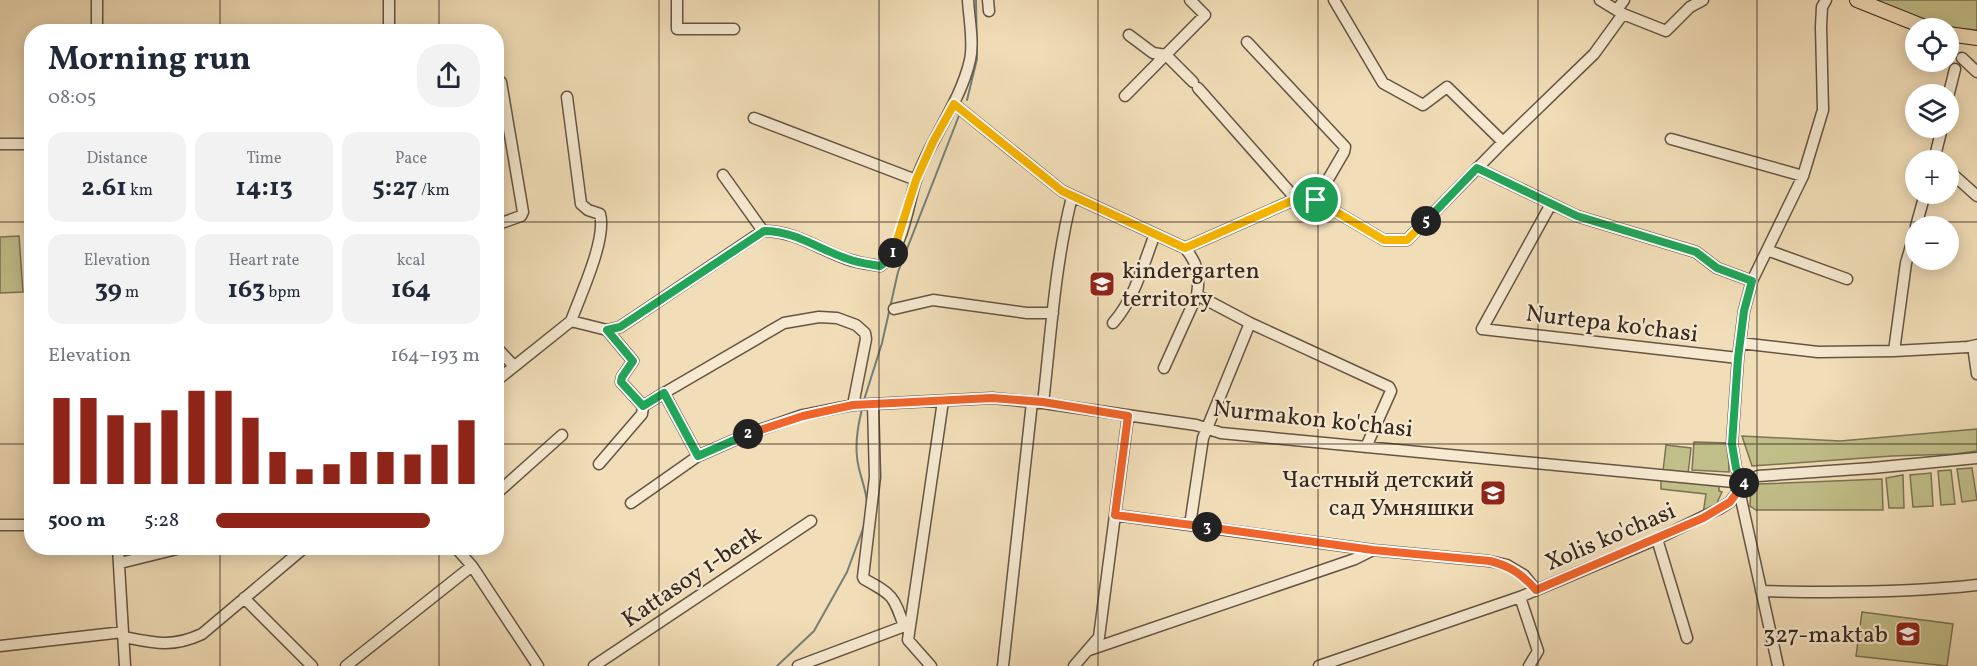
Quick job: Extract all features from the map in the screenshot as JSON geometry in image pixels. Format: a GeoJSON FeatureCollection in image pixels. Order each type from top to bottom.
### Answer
{"type":"FeatureCollection","features":[{"type":"Feature","properties":{"kind":"main road"},"geometry":{"type":"LineString","coordinates":[[1857,0],[1905,19]]}},
{"type":"Feature","properties":{"kind":"main road"},"geometry":{"type":"LineString","coordinates":[[1959,36],[1977,38]]}},
{"type":"Feature","properties":{"kind":"street"},"geometry":{"type":"LineString","coordinates":[[97,0],[97,24]]}},
{"type":"Feature","properties":{"kind":"street"},"geometry":{"type":"LineString","coordinates":[[389,0],[389,24]]}},
{"type":"Feature","properties":{"kind":"street"},"geometry":{"type":"LineString","coordinates":[[676,0],[677,29],[734,29]]}},
{"type":"Feature","properties":{"kind":"street"},"geometry":{"type":"LineString","coordinates":[[571,321],[607,330],[620,327],[764,231],[779,231],[799,237],[849,260],[880,266],[888,260],[896,248],[916,180],[954,104],[971,54],[968,0]]}},
{"type":"Feature","properties":{"kind":"street"},"geometry":{"type":"LineString","coordinates":[[1125,96],[1205,15],[1190,0]]}},
{"type":"Feature","properties":{"kind":"street"},"geometry":{"type":"LineString","coordinates":[[1334,0],[1383,82],[1423,105],[1447,87],[1503,142]]}},
{"type":"Feature","properties":{"kind":"street"},"geometry":{"type":"LineString","coordinates":[[1600,0],[1620,12],[1666,30],[1690,8],[1703,0]]}},
{"type":"Feature","properties":{"kind":"street"},"geometry":{"type":"LineString","coordinates":[[1185,248],[1296,199],[1316,200],[1384,240],[1407,240],[1594,54],[1620,12],[1623,0]]}},
{"type":"Feature","properties":{"kind":"street"},"geometry":{"type":"LineString","coordinates":[[1778,666],[1732,444],[1738,358],[1744,311],[1752,281],[1803,176],[1823,110],[1821,27],[1822,7],[1826,0]]}},
{"type":"Feature","properties":{"kind":"street"},"geometry":{"type":"LineString","coordinates":[[1129,35],[1153,52],[1166,55],[1296,199]]}},
{"type":"Feature","properties":{"kind":"street"},"geometry":{"type":"LineString","coordinates":[[1247,42],[1345,147],[1316,200]]}},
{"type":"Feature","properties":{"kind":"street"},"geometry":{"type":"LineString","coordinates":[[1962,58],[1977,72]]}},
{"type":"Feature","properties":{"kind":"street"},"geometry":{"type":"LineString","coordinates":[[504,374],[571,321],[600,241],[602,220],[600,214],[588,210],[581,204],[567,97]]}},
{"type":"Feature","properties":{"kind":"street"},"geometry":{"type":"LineString","coordinates":[[504,100],[523,212],[521,216],[504,222]]}},
{"type":"Feature","properties":{"kind":"street"},"geometry":{"type":"LineString","coordinates":[[954,104],[1072,197],[1185,248],[1193,258],[1199,271],[1197,295],[1164,368]]}},
{"type":"Feature","properties":{"kind":"street"},"geometry":{"type":"LineString","coordinates":[[754,118],[916,180]]}},
{"type":"Feature","properties":{"kind":"street"},"geometry":{"type":"LineString","coordinates":[[1671,139],[1803,176]]}},
{"type":"Feature","properties":{"kind":"street"},"geometry":{"type":"LineString","coordinates":[[0,144],[24,144]]}},
{"type":"Feature","properties":{"kind":"street"},"geometry":{"type":"LineString","coordinates":[[1477,168],[1577,216],[1696,252],[1717,268],[1752,281]]}},
{"type":"Feature","properties":{"kind":"street"},"geometry":{"type":"LineString","coordinates":[[723,175],[764,231]]}},
{"type":"Feature","properties":{"kind":"street"},"geometry":{"type":"LineString","coordinates":[[1959,180],[1977,196]]}},
{"type":"Feature","properties":{"kind":"street"},"geometry":{"type":"LineString","coordinates":[[1004,666],[1037,402],[1072,197]]}},
{"type":"Feature","properties":{"kind":"street","name":"Nurtepa ko'chasi"},"geometry":{"type":"LineString","coordinates":[[1551,204],[1482,329],[1738,358]]}},
{"type":"Feature","properties":{"kind":"street"},"geometry":{"type":"LineString","coordinates":[[1113,323],[1125,310],[1132,296],[1155,234]]}},
{"type":"Feature","properties":{"kind":"street"},"geometry":{"type":"LineString","coordinates":[[1767,250],[1848,279]]}},
{"type":"Feature","properties":{"kind":"street"},"geometry":{"type":"LineString","coordinates":[[1894,351],[1905,270]]}},
{"type":"Feature","properties":{"kind":"street"},"geometry":{"type":"LineString","coordinates":[[1197,295],[1250,323],[1389,387],[1391,391],[1366,447]]}},
{"type":"Feature","properties":{"kind":"street"},"geometry":{"type":"LineString","coordinates":[[894,309],[933,300],[1027,313],[1053,313]]}},
{"type":"Feature","properties":{"kind":"street"},"geometry":{"type":"LineString","coordinates":[[643,406],[784,323],[819,317],[837,318],[856,325],[865,333],[866,339],[853,405]]}},
{"type":"Feature","properties":{"kind":"street"},"geometry":{"type":"LineString","coordinates":[[1190,525],[1203,438],[1250,323]]}},
{"type":"Feature","properties":{"kind":"street"},"geometry":{"type":"LineString","coordinates":[[599,464],[642,414],[643,406],[621,382],[622,377],[632,365],[632,357],[607,330]]}},
{"type":"Feature","properties":{"kind":"street"},"geometry":{"type":"LineString","coordinates":[[1740,343],[1818,352],[1968,347],[1976,349],[1977,374]]}},
{"type":"Feature","properties":{"kind":"street"},"geometry":{"type":"LineString","coordinates":[[504,355],[514,366]]}},
{"type":"Feature","properties":{"kind":"street"},"geometry":{"type":"LineString","coordinates":[[664,393],[698,456]]}},
{"type":"Feature","properties":{"kind":"street","name":"Nurmakon ko'chasi"},"geometry":{"type":"LineString","coordinates":[[631,503],[698,456],[748,434],[792,419],[853,405],[992,398],[1037,402],[1196,425],[1221,434],[1742,486],[1758,476],[1977,458]]}},
{"type":"Feature","properties":{"kind":"street"},"geometry":{"type":"LineString","coordinates":[[931,666],[908,639],[907,625],[943,401]]}},
{"type":"Feature","properties":{"kind":"street"},"geometry":{"type":"LineString","coordinates":[[873,405],[875,477],[863,577],[894,598],[907,625]]}},
{"type":"Feature","properties":{"kind":"street"},"geometry":{"type":"LineString","coordinates":[[1074,666],[1099,637],[1128,416]]}},
{"type":"Feature","properties":{"kind":"street"},"geometry":{"type":"LineString","coordinates":[[504,487],[562,435]]}},
{"type":"Feature","properties":{"kind":"street","name":"Xolis ko'chasi"},"geometry":{"type":"LineString","coordinates":[[1319,666],[1520,597],[1719,509],[1730,502],[1742,486]]}},
{"type":"Feature","properties":{"kind":"street"},"geometry":{"type":"LineString","coordinates":[[1115,515],[1373,550],[1468,558],[1507,565],[1524,575],[1536,590]]}},
{"type":"Feature","properties":{"kind":"street","name":"Kattasoy 1-berk"},"geometry":{"type":"LineString","coordinates":[[594,666],[811,521]]}},
{"type":"Feature","properties":{"kind":"street"},"geometry":{"type":"LineString","coordinates":[[0,525],[24,525]]}},
{"type":"Feature","properties":{"kind":"street"},"geometry":{"type":"LineString","coordinates":[[1657,538],[1687,638]]}},
{"type":"Feature","properties":{"kind":"street"},"geometry":{"type":"LineString","coordinates":[[1089,650],[1355,559],[1373,550]]}},
{"type":"Feature","properties":{"kind":"street"},"geometry":{"type":"LineString","coordinates":[[119,555],[125,666]]}},
{"type":"Feature","properties":{"kind":"street"},"geometry":{"type":"LineString","coordinates":[[120,563],[153,555]]}},
{"type":"Feature","properties":{"kind":"street"},"geometry":{"type":"LineString","coordinates":[[0,646],[124,635],[151,643],[171,644],[187,641],[202,634],[296,555]]}},
{"type":"Feature","properties":{"kind":"street"},"geometry":{"type":"LineString","coordinates":[[462,555],[472,566],[538,666]]}},
{"type":"Feature","properties":{"kind":"street"},"geometry":{"type":"LineString","coordinates":[[346,666],[472,566]]}},
{"type":"Feature","properties":{"kind":"street"},"geometry":{"type":"LineString","coordinates":[[1761,591],[1841,594],[1977,585]]}},
{"type":"Feature","properties":{"kind":"street"},"geometry":{"type":"LineString","coordinates":[[1520,597],[1538,649],[1529,666]]}},
{"type":"Feature","properties":{"kind":"street"},"geometry":{"type":"LineString","coordinates":[[244,598],[309,665]]}},
{"type":"Feature","properties":{"kind":"street"},"geometry":{"type":"LineString","coordinates":[[798,666],[907,625]]}},
{"type":"Feature","properties":{"kind":"shaded area"},"geometry":{"type":"Polygon","coordinates":[[[1873,0],[1977,0],[1977,30],[1959,28],[1959,18],[1912,18],[1873,0]]]}},
{"type":"Feature","properties":{"kind":"shaded area"},"geometry":{"type":"Polygon","coordinates":[[[19,236],[23,292],[0,293],[0,237],[19,236]]]}},
{"type":"Feature","properties":{"kind":"shaded area"},"geometry":{"type":"Polygon","coordinates":[[[1977,429],[1977,451],[1752,466],[1742,436],[1840,441],[1977,429]]]}},
{"type":"Feature","properties":{"kind":"shaded area"},"geometry":{"type":"Polygon","coordinates":[[[1694,442],[1728,443],[1729,472],[1692,470],[1694,442]]]}},
{"type":"Feature","properties":{"kind":"shaded area"},"geometry":{"type":"Polygon","coordinates":[[[1666,445],[1691,448],[1688,474],[1663,471],[1666,445]]]}},
{"type":"Feature","properties":{"kind":"shaded area"},"geometry":{"type":"Polygon","coordinates":[[[1972,468],[1977,500],[1962,502],[1957,469],[1972,468]]]}},
{"type":"Feature","properties":{"kind":"shaded area"},"geometry":{"type":"Polygon","coordinates":[[[1951,470],[1955,504],[1941,505],[1938,471],[1951,470]]]}},
{"type":"Feature","properties":{"kind":"shaded area"},"geometry":{"type":"Polygon","coordinates":[[[1931,473],[1933,506],[1913,507],[1910,475],[1931,473]]]}},
{"type":"Feature","properties":{"kind":"shaded area"},"geometry":{"type":"Polygon","coordinates":[[[1903,475],[1904,508],[1889,508],[1886,478],[1903,475]]]}},
{"type":"Feature","properties":{"kind":"shaded area"},"geometry":{"type":"Polygon","coordinates":[[[1661,478],[1719,483],[1719,491],[1722,492],[1715,507],[1703,514],[1706,494],[1661,489],[1661,478]]]}},
{"type":"Feature","properties":{"kind":"shaded area"},"geometry":{"type":"Polygon","coordinates":[[[1882,479],[1883,510],[1756,510],[1750,506],[1751,489],[1759,484],[1882,479]]]}},
{"type":"Feature","properties":{"kind":"shaded area"},"geometry":{"type":"Polygon","coordinates":[[[1862,612],[1953,624],[1947,666],[1856,656],[1862,612]]]}},
{"type":"Feature","properties":{"kind":"waterway"},"geometry":{"type":"LineString","coordinates":[[967,100],[977,59],[976,0]]}},
{"type":"Feature","properties":{"kind":"waterway"},"geometry":{"type":"LineString","coordinates":[[864,400],[882,343],[898,272],[960,113]]}},
{"type":"Feature","properties":{"kind":"waterway"},"geometry":{"type":"LineString","coordinates":[[862,409],[856,451],[867,503]]}},
{"type":"Feature","properties":{"kind":"waterway"},"geometry":{"type":"LineString","coordinates":[[777,666],[814,631],[847,572],[864,526]]}},
{"type":"Feature","properties":{"kind":"place","name":"kindergarten territory"},"geometry":{"type":"Point","coordinates":[1102,284]}},
{"type":"Feature","properties":{"kind":"place","name":"Частный детский сад Умняшки"},"geometry":{"type":"Point","coordinates":[1493,493]}},
{"type":"Feature","properties":{"kind":"place","name":"327-maktab"},"geometry":{"type":"Point","coordinates":[1908,634]}},
{"type":"Feature","properties":{"kind":"route"},"geometry":{"type":"LineString","coordinates":[[954,104],[1062,191],[1185,248],[1296,199],[1316,200],[1384,240],[1407,240],[1477,168],[1577,216],[1696,252],[1717,268],[1752,281],[1744,311],[1738,358],[1732,444],[1736,468],[1744,483],[1730,502],[1703,518],[1536,590],[1524,575],[1507,565],[1490,561],[1373,550],[1115,515],[1128,416],[1043,402],[992,398],[853,405],[803,416],[748,434],[698,456],[664,393],[643,406],[621,382],[625,371],[632,365],[632,357],[607,330],[620,327],[764,231],[779,231],[799,237],[849,260],[880,266],[888,260],[896,248],[916,180],[954,104]]}}]}
